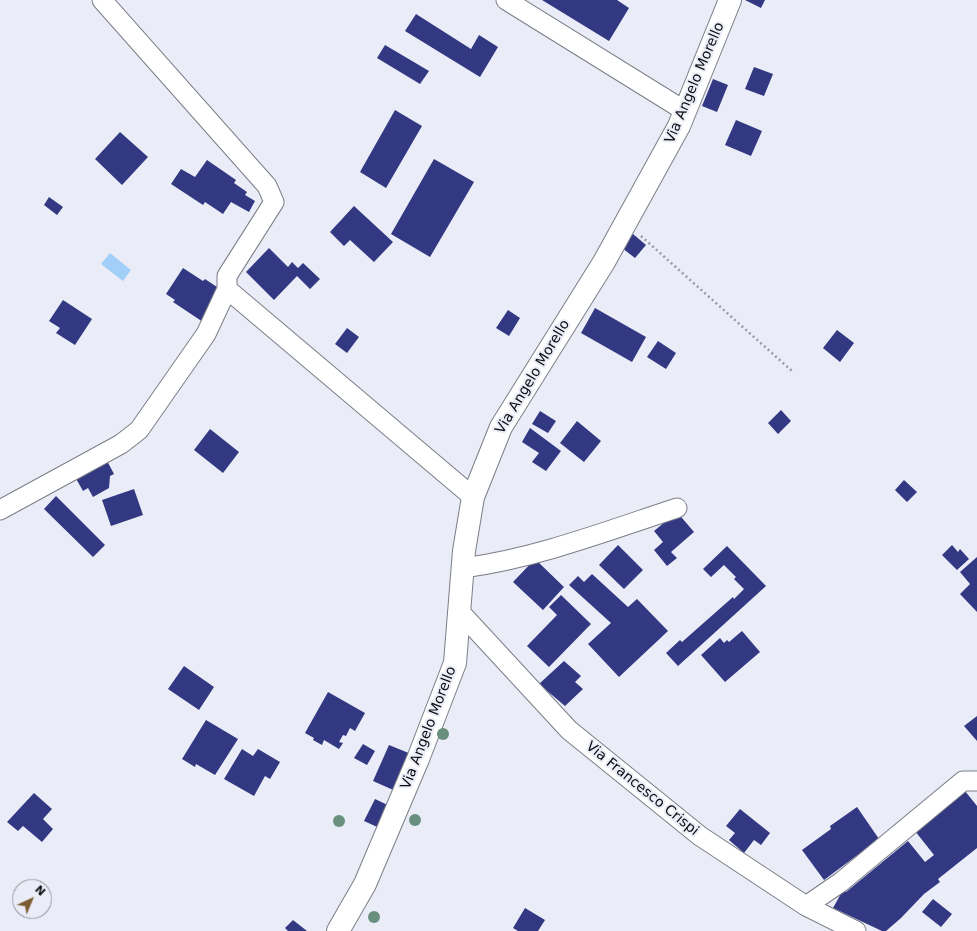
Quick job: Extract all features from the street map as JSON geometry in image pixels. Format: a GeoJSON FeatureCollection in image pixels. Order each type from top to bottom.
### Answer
{"type":"FeatureCollection","features":[{"type":"Feature","properties":{"kind":"street"},"geometry":{"type":"LineString","coordinates":[[0,510],[121,444],[139,430],[206,334],[227,289],[227,276],[274,202],[267,186],[102,0]]}},
{"type":"Feature","properties":{"kind":"street"},"geometry":{"type":"LineString","coordinates":[[506,0],[685,111]]}},
{"type":"Feature","properties":{"kind":"street","name":"Via Angelo Morello"},"geometry":{"type":"LineString","coordinates":[[338,931],[365,884],[418,759],[455,663],[463,568],[473,497],[501,427],[604,262],[679,126],[730,0]]}},
{"type":"Feature","properties":{"kind":"street"},"geometry":{"type":"LineString","coordinates":[[227,289],[473,497]]}},
{"type":"Feature","properties":{"kind":"street"},"geometry":{"type":"LineString","coordinates":[[463,568],[496,563],[547,550],[677,508]]}},
{"type":"Feature","properties":{"kind":"street","name":"Via Francesco Crispi"},"geometry":{"type":"LineString","coordinates":[[459,611],[568,730],[700,836],[806,906],[856,931]]}},
{"type":"Feature","properties":{"kind":"street"},"geometry":{"type":"LineString","coordinates":[[806,906],[841,882],[963,781],[977,781]]}},
{"type":"Feature","properties":{"kind":"path"},"geometry":{"type":"LineString","coordinates":[[626,222],[792,371]]}},
{"type":"Feature","properties":{"kind":"water"},"geometry":{"type":"Polygon","coordinates":[[[110,253],[131,270],[123,281],[101,264],[110,253]]]}},
{"type":"Feature","properties":{"kind":"building"},"geometry":{"type":"Polygon","coordinates":[[[542,0],[617,0],[629,8],[609,41],[542,0]]]}},
{"type":"Feature","properties":{"kind":"building"},"geometry":{"type":"Polygon","coordinates":[[[745,0],[765,0],[761,8],[745,0]]]}},
{"type":"Feature","properties":{"kind":"building"},"geometry":{"type":"Polygon","coordinates":[[[416,14],[471,49],[479,35],[498,47],[480,77],[405,31],[416,14]]]}},
{"type":"Feature","properties":{"kind":"building"},"geometry":{"type":"Polygon","coordinates":[[[385,45],[429,71],[420,84],[377,58],[385,45]]]}},
{"type":"Feature","properties":{"kind":"building"},"geometry":{"type":"Polygon","coordinates":[[[754,67],[773,74],[764,96],[745,89],[754,67]]]}},
{"type":"Feature","properties":{"kind":"building"},"geometry":{"type":"Polygon","coordinates":[[[713,79],[728,85],[717,112],[702,106],[713,79]]]}},
{"type":"Feature","properties":{"kind":"building"},"geometry":{"type":"Polygon","coordinates":[[[395,110],[422,126],[386,188],[360,172],[395,110]]]}},
{"type":"Feature","properties":{"kind":"building"},"geometry":{"type":"Polygon","coordinates":[[[736,120],[762,131],[751,156],[725,145],[736,120]]]}},
{"type":"Feature","properties":{"kind":"building"},"geometry":{"type":"Polygon","coordinates":[[[120,132],[148,157],[122,185],[95,159],[120,132]]]}},
{"type":"Feature","properties":{"kind":"building"},"geometry":{"type":"Polygon","coordinates":[[[434,159],[474,182],[430,257],[391,234],[434,159]]]}},
{"type":"Feature","properties":{"kind":"building"},"geometry":{"type":"Polygon","coordinates":[[[207,160],[236,180],[234,183],[247,192],[245,195],[255,201],[249,212],[231,202],[223,214],[205,202],[203,205],[171,184],[181,169],[195,177],[207,160]]]}},
{"type":"Feature","properties":{"kind":"building"},"geometry":{"type":"Polygon","coordinates":[[[49,197],[63,207],[57,215],[44,205],[49,197]]]}},
{"type":"Feature","properties":{"kind":"building"},"geometry":{"type":"Polygon","coordinates":[[[354,206],[393,242],[374,262],[350,240],[344,246],[330,232],[354,206]]]}},
{"type":"Feature","properties":{"kind":"building"},"geometry":{"type":"Polygon","coordinates":[[[633,234],[646,245],[635,258],[622,248],[633,234]]]}},
{"type":"Feature","properties":{"kind":"building"},"geometry":{"type":"Polygon","coordinates":[[[269,248],[288,267],[292,262],[298,268],[303,263],[320,279],[310,289],[297,276],[274,300],[246,272],[269,248]]]}},
{"type":"Feature","properties":{"kind":"building"},"geometry":{"type":"Polygon","coordinates":[[[183,268],[203,281],[205,279],[223,291],[203,322],[173,302],[175,300],[166,294],[183,268]]]}},
{"type":"Feature","properties":{"kind":"building"},"geometry":{"type":"Polygon","coordinates":[[[63,300],[92,319],[75,345],[56,333],[60,328],[49,321],[63,300]]]}},
{"type":"Feature","properties":{"kind":"building"},"geometry":{"type":"Polygon","coordinates":[[[595,308],[646,337],[632,362],[581,333],[595,308]]]}},
{"type":"Feature","properties":{"kind":"building"},"geometry":{"type":"Polygon","coordinates":[[[508,310],[520,318],[509,336],[496,328],[508,310]]]}},
{"type":"Feature","properties":{"kind":"building"},"geometry":{"type":"Polygon","coordinates":[[[347,328],[359,337],[347,353],[335,344],[347,328]]]}},
{"type":"Feature","properties":{"kind":"building"},"geometry":{"type":"Polygon","coordinates":[[[837,330],[854,343],[840,362],[823,348],[837,330]]]}},
{"type":"Feature","properties":{"kind":"building"},"geometry":{"type":"Polygon","coordinates":[[[658,341],[676,353],[666,369],[647,357],[658,341]]]}},
{"type":"Feature","properties":{"kind":"building"},"geometry":{"type":"Polygon","coordinates":[[[781,410],[791,421],[778,434],[768,423],[781,410]]]}},
{"type":"Feature","properties":{"kind":"building"},"geometry":{"type":"Polygon","coordinates":[[[540,411],[556,421],[548,433],[532,424],[540,411]]]}},
{"type":"Feature","properties":{"kind":"building"},"geometry":{"type":"Polygon","coordinates":[[[577,421],[601,441],[584,462],[560,443],[577,421]]]}},
{"type":"Feature","properties":{"kind":"building"},"geometry":{"type":"Polygon","coordinates":[[[530,428],[561,451],[546,471],[532,462],[539,453],[522,442],[530,428]]]}},
{"type":"Feature","properties":{"kind":"building"},"geometry":{"type":"Polygon","coordinates":[[[210,429],[239,452],[223,473],[194,450],[210,429]]]}},
{"type":"Feature","properties":{"kind":"building"},"geometry":{"type":"Polygon","coordinates":[[[105,457],[114,474],[110,476],[109,488],[93,497],[88,488],[83,491],[74,475],[105,457]]]}},
{"type":"Feature","properties":{"kind":"building"},"geometry":{"type":"Polygon","coordinates":[[[904,480],[917,492],[907,502],[895,490],[904,480]]]}},
{"type":"Feature","properties":{"kind":"building"},"geometry":{"type":"Polygon","coordinates":[[[134,489],[143,515],[111,526],[102,500],[134,489]]]}},
{"type":"Feature","properties":{"kind":"building"},"geometry":{"type":"Polygon","coordinates":[[[56,496],[105,545],[93,557],[44,509],[56,496]]]}},
{"type":"Feature","properties":{"kind":"building"},"geometry":{"type":"Polygon","coordinates":[[[677,512],[694,532],[671,552],[677,558],[667,566],[654,550],[663,542],[654,531],[677,512]]]}},
{"type":"Feature","properties":{"kind":"building"},"geometry":{"type":"Polygon","coordinates":[[[618,545],[643,570],[624,589],[599,565],[618,545]]]}},
{"type":"Feature","properties":{"kind":"building"},"geometry":{"type":"Polygon","coordinates":[[[952,545],[958,552],[960,549],[969,559],[957,570],[942,555],[952,545]]]}},
{"type":"Feature","properties":{"kind":"building"},"geometry":{"type":"Polygon","coordinates":[[[727,546],[766,586],[678,666],[666,653],[680,640],[682,642],[744,589],[734,579],[736,577],[724,565],[711,577],[703,569],[727,546]]]}},
{"type":"Feature","properties":{"kind":"building"},"geometry":{"type":"Polygon","coordinates":[[[977,557],[977,612],[960,594],[970,584],[960,572],[977,557]]]}},
{"type":"Feature","properties":{"kind":"building"},"geometry":{"type":"Polygon","coordinates":[[[535,559],[564,587],[543,610],[513,582],[535,559]]]}},
{"type":"Feature","properties":{"kind":"building"},"geometry":{"type":"Polygon","coordinates":[[[592,574],[628,607],[637,599],[668,631],[619,677],[588,644],[611,623],[569,585],[578,576],[584,582],[592,574]]]}},
{"type":"Feature","properties":{"kind":"building"},"geometry":{"type":"Polygon","coordinates":[[[561,595],[591,624],[549,667],[527,646],[557,615],[549,607],[561,595]]]}},
{"type":"Feature","properties":{"kind":"building"},"geometry":{"type":"Polygon","coordinates":[[[742,631],[760,652],[725,682],[701,655],[720,638],[724,643],[727,640],[729,642],[742,631]]]}},
{"type":"Feature","properties":{"kind":"building"},"geometry":{"type":"Polygon","coordinates":[[[564,661],[581,676],[575,682],[583,689],[565,706],[539,684],[564,661]]]}},
{"type":"Feature","properties":{"kind":"building"},"geometry":{"type":"Polygon","coordinates":[[[184,666],[214,687],[199,710],[168,689],[184,666]]]}},
{"type":"Feature","properties":{"kind":"building"},"geometry":{"type":"Polygon","coordinates":[[[328,692],[365,713],[355,731],[350,728],[346,736],[343,735],[339,742],[343,743],[339,749],[324,740],[322,745],[305,733],[328,692]]]}},
{"type":"Feature","properties":{"kind":"building"},"geometry":{"type":"Polygon","coordinates":[[[977,716],[977,741],[964,726],[977,716]]]}},
{"type":"Feature","properties":{"kind":"building"},"geometry":{"type":"Polygon","coordinates":[[[206,720],[238,739],[215,775],[196,764],[195,767],[182,759],[206,720]]]}},
{"type":"Feature","properties":{"kind":"building"},"geometry":{"type":"Polygon","coordinates":[[[363,744],[375,751],[367,765],[354,758],[363,744]]]}},
{"type":"Feature","properties":{"kind":"building"},"geometry":{"type":"Polygon","coordinates":[[[389,745],[416,756],[400,793],[373,781],[389,745]]]}},
{"type":"Feature","properties":{"kind":"building"},"geometry":{"type":"Polygon","coordinates":[[[242,749],[253,756],[258,749],[280,762],[270,779],[265,776],[254,796],[224,779],[242,749]]]}},
{"type":"Feature","properties":{"kind":"building"},"geometry":{"type":"Polygon","coordinates":[[[965,791],[977,806],[977,848],[938,879],[940,882],[924,894],[901,918],[886,931],[882,931],[833,908],[843,890],[846,892],[908,841],[925,862],[934,855],[915,831],[965,791]]]}},
{"type":"Feature","properties":{"kind":"building"},"geometry":{"type":"Polygon","coordinates":[[[34,793],[52,809],[43,819],[53,829],[42,842],[23,826],[18,831],[7,822],[34,793]]]}},
{"type":"Feature","properties":{"kind":"building"},"geometry":{"type":"Polygon","coordinates":[[[375,799],[394,808],[384,830],[364,821],[375,799]]]}},
{"type":"Feature","properties":{"kind":"building"},"geometry":{"type":"Polygon","coordinates":[[[857,807],[879,839],[824,880],[802,850],[831,829],[830,826],[857,807]]]}},
{"type":"Feature","properties":{"kind":"building"},"geometry":{"type":"Polygon","coordinates":[[[740,809],[770,833],[761,845],[754,840],[744,853],[729,840],[735,833],[726,826],[740,809]]]}},
{"type":"Feature","properties":{"kind":"building"},"geometry":{"type":"Polygon","coordinates":[[[933,899],[952,914],[941,927],[922,912],[933,899]]]}},
{"type":"Feature","properties":{"kind":"building"},"geometry":{"type":"Polygon","coordinates":[[[525,908],[545,920],[538,931],[518,931],[513,928],[525,908]]]}},
{"type":"Feature","properties":{"kind":"building"},"geometry":{"type":"Polygon","coordinates":[[[293,920],[307,931],[288,931],[285,928],[293,920]]]}}]}
